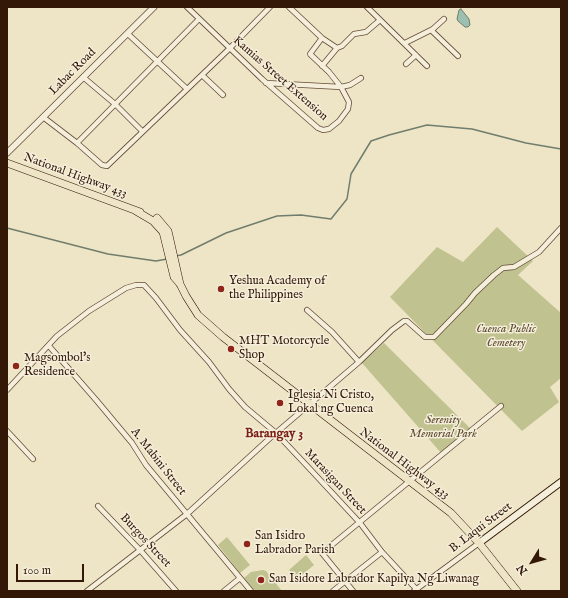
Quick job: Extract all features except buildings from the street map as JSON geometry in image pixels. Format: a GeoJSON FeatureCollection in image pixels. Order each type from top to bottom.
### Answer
{"type":"FeatureCollection","features":[{"type":"Feature","properties":{"kind":"main road","name":"National Highway 433"},"geometry":{"type":"LineString","coordinates":[[7,163],[136,210],[158,225],[168,239],[180,284],[191,306],[198,315],[209,326],[308,404],[451,514],[479,543],[517,591]]}},
{"type":"Feature","properties":{"kind":"main road","name":"B. Laqui Street"},"geometry":{"type":"LineString","coordinates":[[479,543],[561,482]]}},
{"type":"Feature","properties":{"kind":"street","name":"Labac Road"},"geometry":{"type":"LineString","coordinates":[[7,153],[154,7]]}},
{"type":"Feature","properties":{"kind":"street","name":"Kamias Street Extension"},"geometry":{"type":"LineString","coordinates":[[187,7],[266,83],[318,128],[323,130],[329,129],[340,121],[348,109],[348,102],[341,87],[310,54],[322,38]]}},
{"type":"Feature","properties":{"kind":"street"},"geometry":{"type":"LineString","coordinates":[[43,117],[77,142],[102,165],[107,166],[142,131],[188,89],[270,7]]}},
{"type":"Feature","properties":{"kind":"street"},"geometry":{"type":"LineString","coordinates":[[289,7],[322,38],[337,48]]}},
{"type":"Feature","properties":{"kind":"street"},"geometry":{"type":"LineString","coordinates":[[367,7],[427,66]]}},
{"type":"Feature","properties":{"kind":"street"},"geometry":{"type":"LineString","coordinates":[[405,43],[431,30],[444,19]]}},
{"type":"Feature","properties":{"kind":"street"},"geometry":{"type":"LineString","coordinates":[[77,142],[200,20]]}},
{"type":"Feature","properties":{"kind":"street"},"geometry":{"type":"LineString","coordinates":[[322,66],[337,48],[342,46],[354,34],[366,32],[380,20]]}},
{"type":"Feature","properties":{"kind":"street"},"geometry":{"type":"LineString","coordinates":[[431,30],[458,56]]}},
{"type":"Feature","properties":{"kind":"street"},"geometry":{"type":"LineString","coordinates":[[128,34],[188,89]]}},
{"type":"Feature","properties":{"kind":"street"},"geometry":{"type":"LineString","coordinates":[[406,64],[416,55]]}},
{"type":"Feature","properties":{"kind":"street"},"geometry":{"type":"LineString","coordinates":[[202,75],[223,95]]}},
{"type":"Feature","properties":{"kind":"street"},"geometry":{"type":"LineString","coordinates":[[84,77],[115,104],[142,131]]}},
{"type":"Feature","properties":{"kind":"street"},"geometry":{"type":"LineString","coordinates":[[266,83],[341,87],[350,85],[361,78]]}},
{"type":"Feature","properties":{"kind":"street"},"geometry":{"type":"LineString","coordinates":[[87,591],[187,514],[308,404],[359,362],[392,330],[404,321],[407,321],[425,337],[434,337],[494,275],[503,268],[514,267],[539,252],[561,228]]}},
{"type":"Feature","properties":{"kind":"street","name":"Marasigan Street"},"geometry":{"type":"LineString","coordinates":[[49,346],[57,336],[89,311],[126,288],[136,285],[144,285],[156,298],[180,330],[209,362],[228,389],[245,407],[276,433],[360,523],[382,552],[416,590]]}},
{"type":"Feature","properties":{"kind":"street"},"geometry":{"type":"LineString","coordinates":[[307,310],[328,328],[359,362]]}},
{"type":"Feature","properties":{"kind":"street"},"geometry":{"type":"LineString","coordinates":[[7,390],[49,346]]}},
{"type":"Feature","properties":{"kind":"street","name":"A. Mabini Street"},"geometry":{"type":"LineString","coordinates":[[49,346],[132,443],[146,465],[251,591]]}},
{"type":"Feature","properties":{"kind":"street"},"geometry":{"type":"LineString","coordinates":[[353,591],[322,553],[501,406]]}},
{"type":"Feature","properties":{"kind":"street"},"geometry":{"type":"LineString","coordinates":[[7,431],[33,459]]}},
{"type":"Feature","properties":{"kind":"street","name":"Burgos Street"},"geometry":{"type":"LineString","coordinates":[[98,506],[176,591]]}},
{"type":"Feature","properties":{"kind":"street","name":"B. Laqui Street"},"geometry":{"type":"LineString","coordinates":[[416,590],[479,543]]}},
{"type":"Feature","properties":{"kind":"street"},"geometry":{"type":"LineString","coordinates":[[333,591],[382,552]]}},
{"type":"Feature","properties":{"kind":"street"},"geometry":{"type":"LineString","coordinates":[[224,591],[240,578]]}},
{"type":"Feature","properties":{"kind":"green space","name":"Cuenca Public Cemetery"},"geometry":{"type":"Polygon","coordinates":[[[497,227],[533,261],[518,275],[561,313],[561,378],[550,387],[559,402],[522,431],[390,297],[437,247],[463,262],[497,227]]]}},
{"type":"Feature","properties":{"kind":"green space","name":"Serenity Memorial Park"},"geometry":{"type":"Polygon","coordinates":[[[384,343],[471,429],[442,454],[362,363],[384,343]]]}},
{"type":"Feature","properties":{"kind":"green space"},"geometry":{"type":"Polygon","coordinates":[[[227,537],[250,565],[240,573],[218,545],[227,537]]]}},
{"type":"Feature","properties":{"kind":"green space"},"geometry":{"type":"Polygon","coordinates":[[[306,555],[314,565],[297,579],[289,570],[306,555]]]}},
{"type":"Feature","properties":{"kind":"green space"},"geometry":{"type":"Polygon","coordinates":[[[266,571],[282,591],[255,591],[244,578],[251,572],[266,571]]]}},
{"type":"Feature","properties":{"kind":"shaded area"},"geometry":{"type":"Polygon","coordinates":[[[461,9],[469,19],[470,25],[468,27],[465,27],[457,19],[459,10],[461,9]]]}},
{"type":"Feature","properties":{"kind":"waterway"},"geometry":{"type":"LineString","coordinates":[[176,256],[226,233],[277,216],[301,215],[331,219],[347,199],[351,174],[371,141],[389,135],[427,125],[472,129],[526,143],[561,149]]}},
{"type":"Feature","properties":{"kind":"waterway"},"geometry":{"type":"LineString","coordinates":[[7,228],[108,254],[156,261],[167,259]]}},
{"type":"Feature","properties":{"kind":"place","name":"Yeshua Academy of the Philippines"},"geometry":{"type":"Point","coordinates":[221,289]}},
{"type":"Feature","properties":{"kind":"place","name":"MHT Motorcycle Shop"},"geometry":{"type":"Point","coordinates":[231,349]}},
{"type":"Feature","properties":{"kind":"place","name":"Magsombol's Residence"},"geometry":{"type":"Point","coordinates":[16,366]}},
{"type":"Feature","properties":{"kind":"place","name":"Iglesia Ni Cristo, Lokal ng Cuenca"},"geometry":{"type":"Point","coordinates":[280,403]}},
{"type":"Feature","properties":{"kind":"place","name":"San Isidro Labrador Parish"},"geometry":{"type":"Point","coordinates":[247,544]}},
{"type":"Feature","properties":{"kind":"place","name":"San Isidore Labrador Kapilya Ng Liwanag"},"geometry":{"type":"Point","coordinates":[261,580]}},
{"type":"Feature","properties":{"kind":"district","name":"Barangay 3"},"geometry":{"type":"Point","coordinates":[274,434]}}]}
